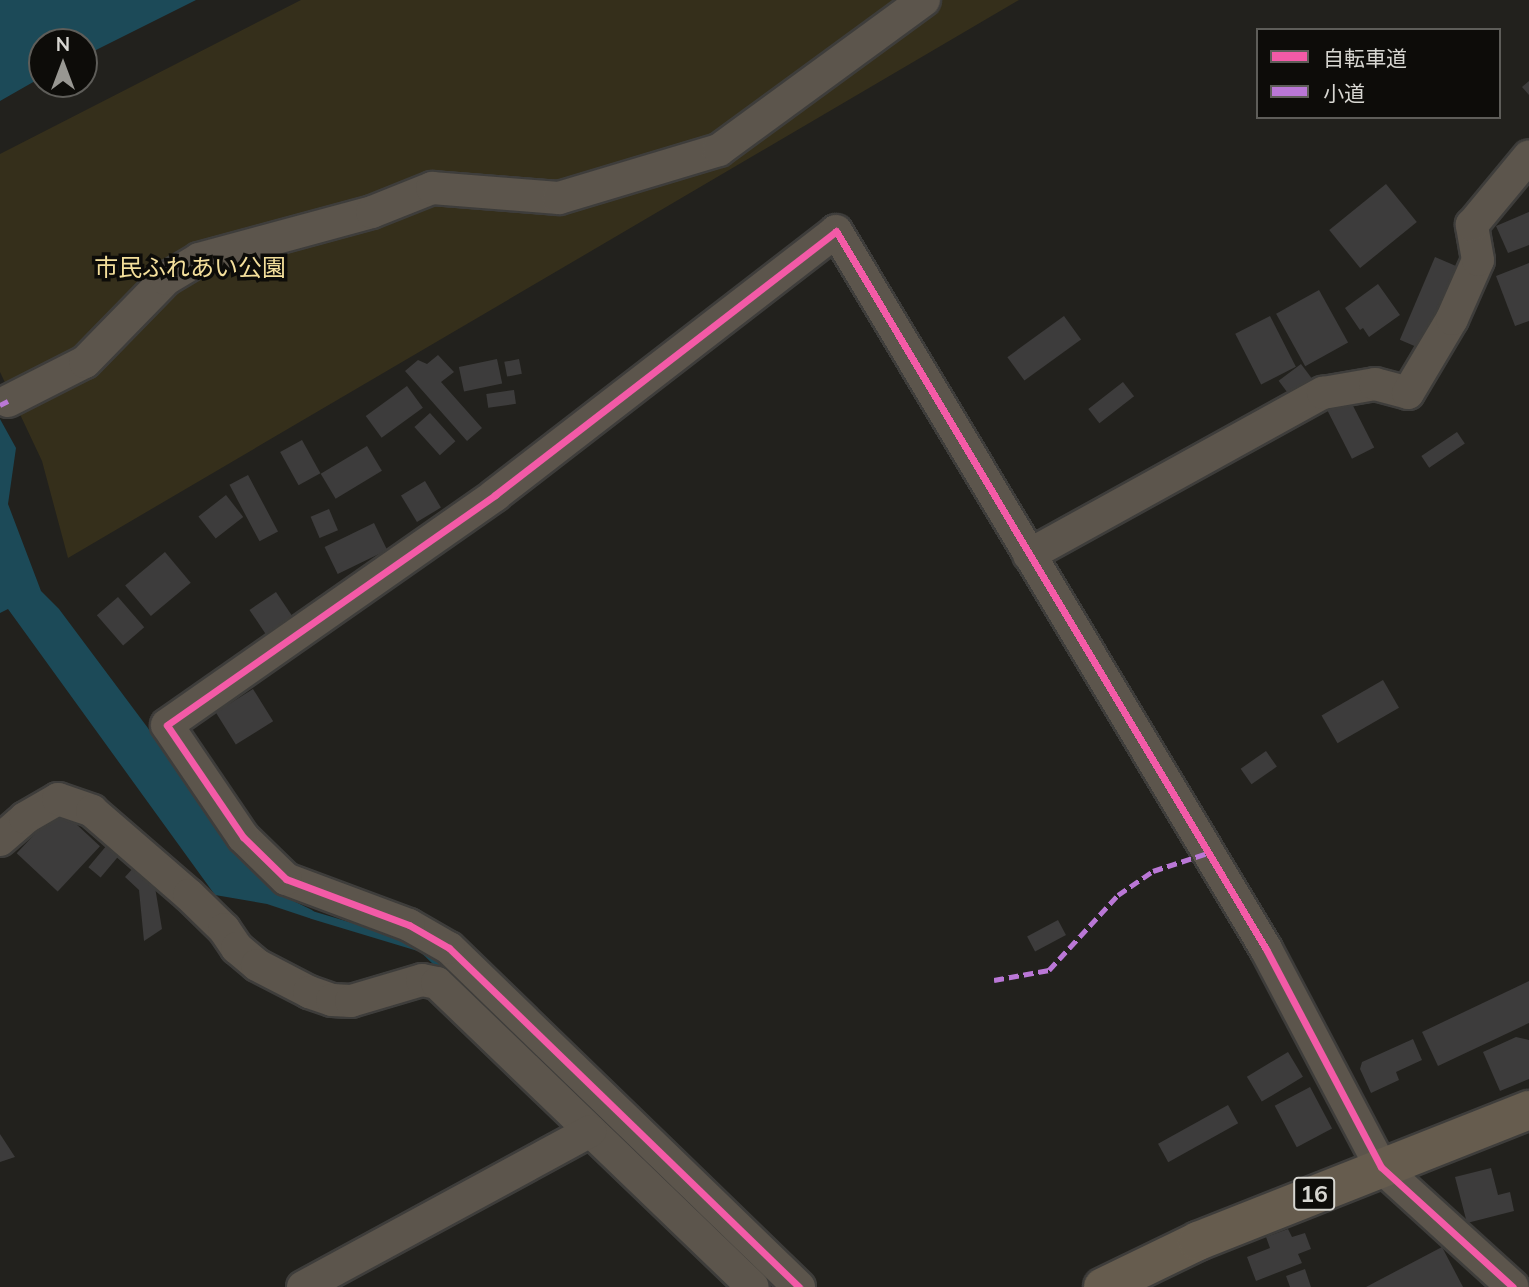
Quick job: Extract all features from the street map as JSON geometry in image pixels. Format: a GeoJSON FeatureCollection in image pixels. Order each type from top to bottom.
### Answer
{"type":"FeatureCollection","features":[{"type":"Feature","properties":{"kind":"highway","name":"16"},"geometry":{"type":"LineString","coordinates":[[1103,1287],[1198,1241],[1529,1110]]}},
{"type":"Feature","properties":{"kind":"street"},"geometry":{"type":"LineString","coordinates":[[8,401],[85,362],[166,279],[198,259],[372,212],[432,188],[559,198],[719,150],[924,0]]}},
{"type":"Feature","properties":{"kind":"street"},"geometry":{"type":"LineString","coordinates":[[1029,555],[1323,393],[1375,384],[1408,393],[1452,319],[1478,260],[1472,225],[1529,156]]}},
{"type":"Feature","properties":{"kind":"street"},"geometry":{"type":"LineString","coordinates":[[799,1287],[449,948],[409,925],[286,879],[243,837],[167,725],[495,495],[836,231],[1266,949],[1381,1167],[1513,1287]]}},
{"type":"Feature","properties":{"kind":"street"},"geometry":{"type":"LineString","coordinates":[[0,840],[25,818],[58,799],[92,811],[189,895],[225,929],[237,948],[257,965],[309,992],[332,1000],[351,1001],[422,979],[437,983],[753,1287]]}},
{"type":"Feature","properties":{"kind":"street"},"geometry":{"type":"LineString","coordinates":[[303,1287],[590,1131]]}},
{"type":"Feature","properties":{"kind":"green space","name":"市民ふれあい公園"},"geometry":{"type":"Polygon","coordinates":[[[301,0],[1019,0],[68,558],[42,461],[0,372],[0,154],[301,0]]]}},
{"type":"Feature","properties":{"kind":"water"},"geometry":{"type":"Polygon","coordinates":[[[0,0],[196,0],[98,49],[98,28],[28,28],[28,85],[0,101],[0,0]]]}},
{"type":"Feature","properties":{"kind":"water"},"geometry":{"type":"Polygon","coordinates":[[[0,419],[16,448],[8,504],[41,591],[59,609],[257,874],[273,891],[312,910],[320,917],[309,918],[267,904],[215,895],[8,609],[0,613],[0,419]]]}},
{"type":"Feature","properties":{"kind":"building"},"geometry":{"type":"Polygon","coordinates":[[[1529,81],[1529,95],[1522,87],[1529,81]]]}},
{"type":"Feature","properties":{"kind":"building"},"geometry":{"type":"Polygon","coordinates":[[[1386,184],[1417,222],[1360,268],[1329,230],[1386,184]]]}},
{"type":"Feature","properties":{"kind":"building"},"geometry":{"type":"Polygon","coordinates":[[[1529,212],[1529,245],[1508,253],[1496,226],[1529,212]]]}},
{"type":"Feature","properties":{"kind":"building"},"geometry":{"type":"Polygon","coordinates":[[[1435,257],[1459,267],[1424,350],[1400,340],[1435,257]]]}},
{"type":"Feature","properties":{"kind":"building"},"geometry":{"type":"Polygon","coordinates":[[[1529,263],[1529,321],[1515,326],[1496,276],[1529,263]]]}},
{"type":"Feature","properties":{"kind":"building"},"geometry":{"type":"Polygon","coordinates":[[[1378,284],[1400,315],[1369,337],[1363,328],[1360,330],[1345,308],[1378,284]]]}},
{"type":"Feature","properties":{"kind":"building"},"geometry":{"type":"Polygon","coordinates":[[[1319,290],[1348,342],[1305,366],[1276,314],[1319,290]]]}},
{"type":"Feature","properties":{"kind":"building"},"geometry":{"type":"Polygon","coordinates":[[[1064,316],[1081,339],[1024,381],[1007,357],[1064,316]]]}},
{"type":"Feature","properties":{"kind":"building"},"geometry":{"type":"Polygon","coordinates":[[[1270,316],[1296,367],[1261,384],[1235,334],[1270,316]]]}},
{"type":"Feature","properties":{"kind":"building"},"geometry":{"type":"Polygon","coordinates":[[[438,355],[454,372],[441,382],[482,428],[467,441],[405,371],[418,360],[427,364],[438,355]]]}},
{"type":"Feature","properties":{"kind":"building"},"geometry":{"type":"Polygon","coordinates":[[[497,359],[502,383],[464,392],[459,367],[497,359]]]}},
{"type":"Feature","properties":{"kind":"building"},"geometry":{"type":"Polygon","coordinates":[[[519,359],[522,374],[507,377],[504,362],[519,359]]]}},
{"type":"Feature","properties":{"kind":"building"},"geometry":{"type":"Polygon","coordinates":[[[1301,364],[1313,380],[1291,397],[1279,381],[1301,364]]]}},
{"type":"Feature","properties":{"kind":"building"},"geometry":{"type":"Polygon","coordinates":[[[1123,382],[1134,396],[1099,423],[1088,409],[1123,382]]]}},
{"type":"Feature","properties":{"kind":"building"},"geometry":{"type":"Polygon","coordinates":[[[407,386],[423,408],[382,438],[366,416],[407,386]]]}},
{"type":"Feature","properties":{"kind":"building"},"geometry":{"type":"Polygon","coordinates":[[[514,390],[516,404],[488,408],[486,394],[514,390]]]}},
{"type":"Feature","properties":{"kind":"building"},"geometry":{"type":"Polygon","coordinates":[[[1347,394],[1374,447],[1352,459],[1325,405],[1347,394]]]}},
{"type":"Feature","properties":{"kind":"building"},"geometry":{"type":"Polygon","coordinates":[[[430,413],[455,441],[440,455],[414,427],[430,413]]]}},
{"type":"Feature","properties":{"kind":"building"},"geometry":{"type":"Polygon","coordinates":[[[1457,432],[1465,444],[1429,468],[1421,456],[1457,432]]]}},
{"type":"Feature","properties":{"kind":"building"},"geometry":{"type":"Polygon","coordinates":[[[302,440],[320,473],[299,485],[280,452],[302,440]]]}},
{"type":"Feature","properties":{"kind":"building"},"geometry":{"type":"Polygon","coordinates":[[[367,446],[382,471],[336,499],[321,474],[367,446]]]}},
{"type":"Feature","properties":{"kind":"building"},"geometry":{"type":"Polygon","coordinates":[[[248,475],[278,532],[260,541],[229,485],[248,475]]]}},
{"type":"Feature","properties":{"kind":"building"},"geometry":{"type":"Polygon","coordinates":[[[425,481],[441,508],[417,522],[401,495],[425,481]]]}},
{"type":"Feature","properties":{"kind":"building"},"geometry":{"type":"Polygon","coordinates":[[[226,495],[243,517],[216,539],[198,517],[226,495]]]}},
{"type":"Feature","properties":{"kind":"building"},"geometry":{"type":"Polygon","coordinates":[[[329,509],[338,530],[320,538],[311,517],[329,509]]]}},
{"type":"Feature","properties":{"kind":"building"},"geometry":{"type":"Polygon","coordinates":[[[374,523],[387,550],[338,574],[325,547],[374,523]]]}},
{"type":"Feature","properties":{"kind":"building"},"geometry":{"type":"Polygon","coordinates":[[[165,552],[191,583],[151,616],[125,585],[165,552]]]}},
{"type":"Feature","properties":{"kind":"building"},"geometry":{"type":"Polygon","coordinates":[[[276,592],[292,616],[266,634],[249,610],[276,592]]]}},
{"type":"Feature","properties":{"kind":"building"},"geometry":{"type":"Polygon","coordinates":[[[118,597],[144,627],[123,646],[97,615],[118,597]]]}},
{"type":"Feature","properties":{"kind":"building"},"geometry":{"type":"Polygon","coordinates":[[[1383,680],[1399,708],[1338,743],[1322,716],[1383,680]]]}},
{"type":"Feature","properties":{"kind":"building"},"geometry":{"type":"Polygon","coordinates":[[[253,689],[273,721],[236,745],[216,712],[253,689]]]}},
{"type":"Feature","properties":{"kind":"building"},"geometry":{"type":"Polygon","coordinates":[[[1266,751],[1277,767],[1252,784],[1241,769],[1266,751]]]}},
{"type":"Feature","properties":{"kind":"building"},"geometry":{"type":"Polygon","coordinates":[[[59,808],[100,846],[58,892],[17,853],[59,808]]]}},
{"type":"Feature","properties":{"kind":"building"},"geometry":{"type":"Polygon","coordinates":[[[107,845],[119,855],[101,877],[88,867],[107,845]]]}},
{"type":"Feature","properties":{"kind":"building"},"geometry":{"type":"Polygon","coordinates":[[[134,867],[155,887],[162,929],[144,941],[139,890],[125,877],[134,867]]]}},
{"type":"Feature","properties":{"kind":"building"},"geometry":{"type":"Polygon","coordinates":[[[1058,920],[1066,935],[1035,951],[1027,936],[1058,920]]]}},
{"type":"Feature","properties":{"kind":"building"},"geometry":{"type":"Polygon","coordinates":[[[1529,981],[1529,1023],[1438,1066],[1422,1032],[1529,981]]]}},
{"type":"Feature","properties":{"kind":"building"},"geometry":{"type":"Polygon","coordinates":[[[1516,1037],[1529,1040],[1529,1079],[1500,1091],[1483,1052],[1516,1037]]]}},
{"type":"Feature","properties":{"kind":"building"},"geometry":{"type":"Polygon","coordinates":[[[1413,1039],[1422,1060],[1396,1072],[1399,1080],[1371,1093],[1360,1069],[1362,1062],[1413,1039]]]}},
{"type":"Feature","properties":{"kind":"building"},"geometry":{"type":"Polygon","coordinates":[[[1288,1052],[1303,1077],[1262,1102],[1247,1077],[1288,1052]]]}},
{"type":"Feature","properties":{"kind":"building"},"geometry":{"type":"Polygon","coordinates":[[[1310,1087],[1332,1128],[1297,1147],[1275,1106],[1310,1087]]]}},
{"type":"Feature","properties":{"kind":"building"},"geometry":{"type":"Polygon","coordinates":[[[1228,1105],[1238,1123],[1168,1162],[1158,1144],[1228,1105]]]}},
{"type":"Feature","properties":{"kind":"building"},"geometry":{"type":"Polygon","coordinates":[[[0,1134],[15,1157],[0,1162],[0,1134]]]}},
{"type":"Feature","properties":{"kind":"building"},"geometry":{"type":"Polygon","coordinates":[[[1491,1168],[1498,1195],[1510,1192],[1514,1211],[1467,1223],[1455,1177],[1491,1168]]]}},
{"type":"Feature","properties":{"kind":"building"},"geometry":{"type":"Polygon","coordinates":[[[1288,1229],[1292,1237],[1305,1233],[1311,1249],[1298,1254],[1302,1263],[1256,1281],[1247,1257],[1270,1248],[1266,1237],[1288,1229]]]}},
{"type":"Feature","properties":{"kind":"building"},"geometry":{"type":"Polygon","coordinates":[[[1442,1247],[1463,1287],[1366,1287],[1442,1247]]]}},
{"type":"Feature","properties":{"kind":"building"},"geometry":{"type":"Polygon","coordinates":[[[1305,1269],[1311,1287],[1290,1287],[1286,1276],[1305,1269]]]}},
{"type":"Feature","properties":{"kind":"waterway"},"geometry":{"type":"LineString","coordinates":[[312,915],[422,948],[611,1127]]}},
{"type":"Feature","properties":{"kind":"marked path"},"geometry":{"type":"LineString","coordinates":[[0,405],[8,401]]}},
{"type":"Feature","properties":{"kind":"marked path"},"geometry":{"type":"LineString","coordinates":[[994,980],[1049,970],[1118,895],[1153,871],[1208,853]]}},
{"type":"Feature","properties":{"kind":"cycle path"},"geometry":{"type":"LineString","coordinates":[[799,1287],[449,948],[409,925],[286,879],[243,837],[167,725],[495,495],[836,231],[1266,949],[1381,1167],[1513,1287]]}}]}
